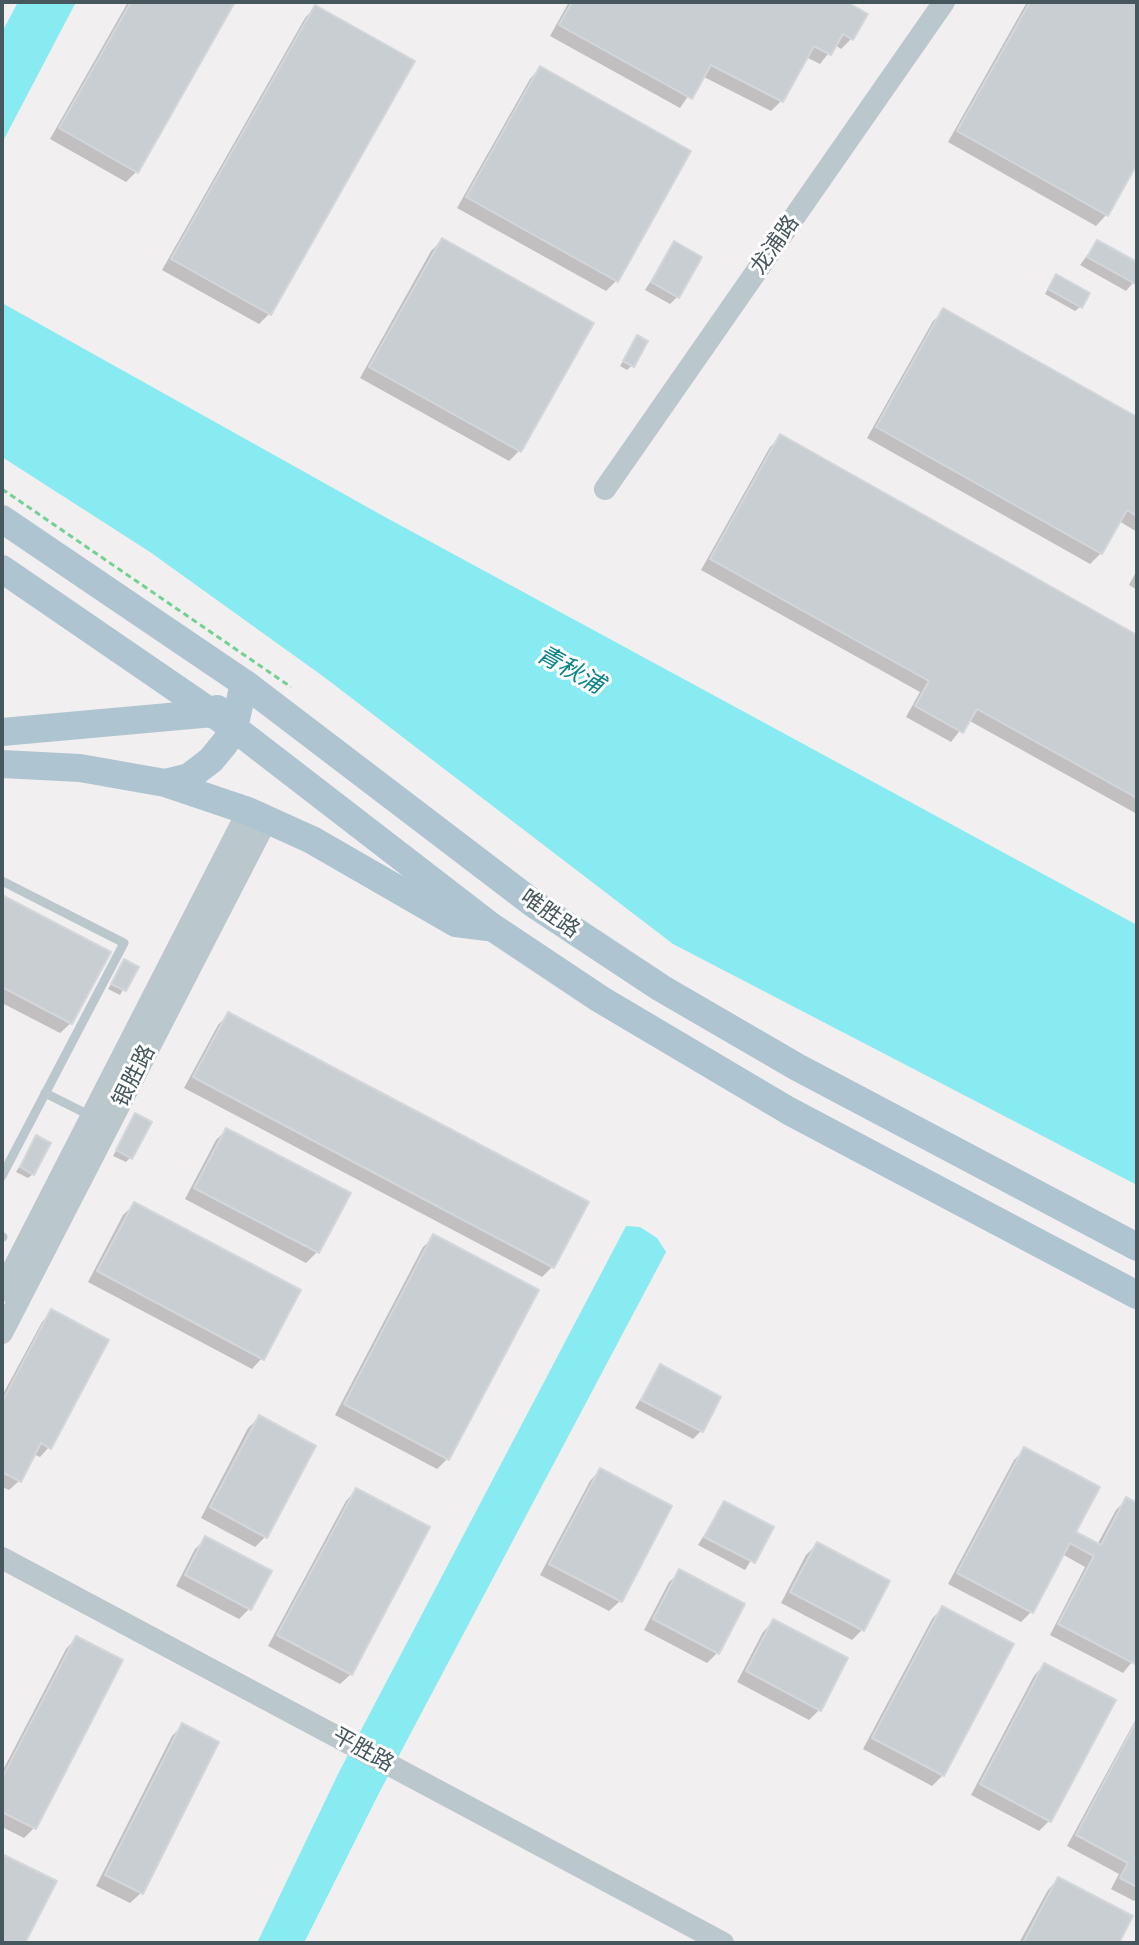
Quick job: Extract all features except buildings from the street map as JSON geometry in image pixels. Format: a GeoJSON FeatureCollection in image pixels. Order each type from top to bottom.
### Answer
{"type":"FeatureCollection","features":[{"type":"Feature","properties":{"kind":"main road","name":"唯胜路"},"geometry":{"type":"LineString","coordinates":[[2,519],[244,683],[534,904],[661,988],[797,1067],[1137,1247]]}},
{"type":"Feature","properties":{"kind":"main road","name":"唯胜路"},"geometry":{"type":"LineString","coordinates":[[2,569],[223,721],[492,927],[600,999],[789,1111],[1137,1295]]}},
{"type":"Feature","properties":{"kind":"main road"},"geometry":{"type":"LineString","coordinates":[[165,783],[189,777],[211,760],[223,721],[244,683]]}},
{"type":"Feature","properties":{"kind":"main road"},"geometry":{"type":"LineString","coordinates":[[2,732],[223,721]]}},
{"type":"Feature","properties":{"kind":"main road"},"geometry":{"type":"LineString","coordinates":[[2,764],[80,768],[165,783],[258,815],[312,840],[456,923],[492,927]]}},
{"type":"Feature","properties":{"kind":"street","name":"龙浦路"},"geometry":{"type":"LineString","coordinates":[[605,489],[944,2]]}},
{"type":"Feature","properties":{"kind":"street","name":"银胜路"},"geometry":{"type":"LineString","coordinates":[[2,1291],[91,1116],[258,815]]}},
{"type":"Feature","properties":{"kind":"street","name":"银胜路"},"geometry":{"type":"LineString","coordinates":[[2,1333],[258,815]]}},
{"type":"Feature","properties":{"kind":"street","name":"平胜路"},"geometry":{"type":"LineString","coordinates":[[2,1558],[723,1943]]}},
{"type":"Feature","properties":{"kind":"lane"},"geometry":{"type":"LineString","coordinates":[[2,881],[124,943],[2,1176]]}},
{"type":"Feature","properties":{"kind":"lane"},"geometry":{"type":"LineString","coordinates":[[45,1093],[91,1116]]}},
{"type":"Feature","properties":{"kind":"path"},"geometry":{"type":"LineString","coordinates":[[2,489],[291,687]]}},
{"type":"Feature","properties":{"kind":"water"},"geometry":{"type":"Polygon","coordinates":[[[18,2],[76,2],[2,143],[2,32],[18,2]]]}},
{"type":"Feature","properties":{"kind":"water","name":"青秋浦"},"geometry":{"type":"Polygon","coordinates":[[[2,303],[385,517],[1137,925],[1137,1185],[673,944],[324,677],[150,552],[2,457],[2,303]]]}},
{"type":"Feature","properties":{"kind":"water"},"geometry":{"type":"Polygon","coordinates":[[[626,1226],[640,1227],[657,1238],[666,1252],[379,1793],[304,1943],[257,1943],[339,1772],[626,1226]]]}}]}
